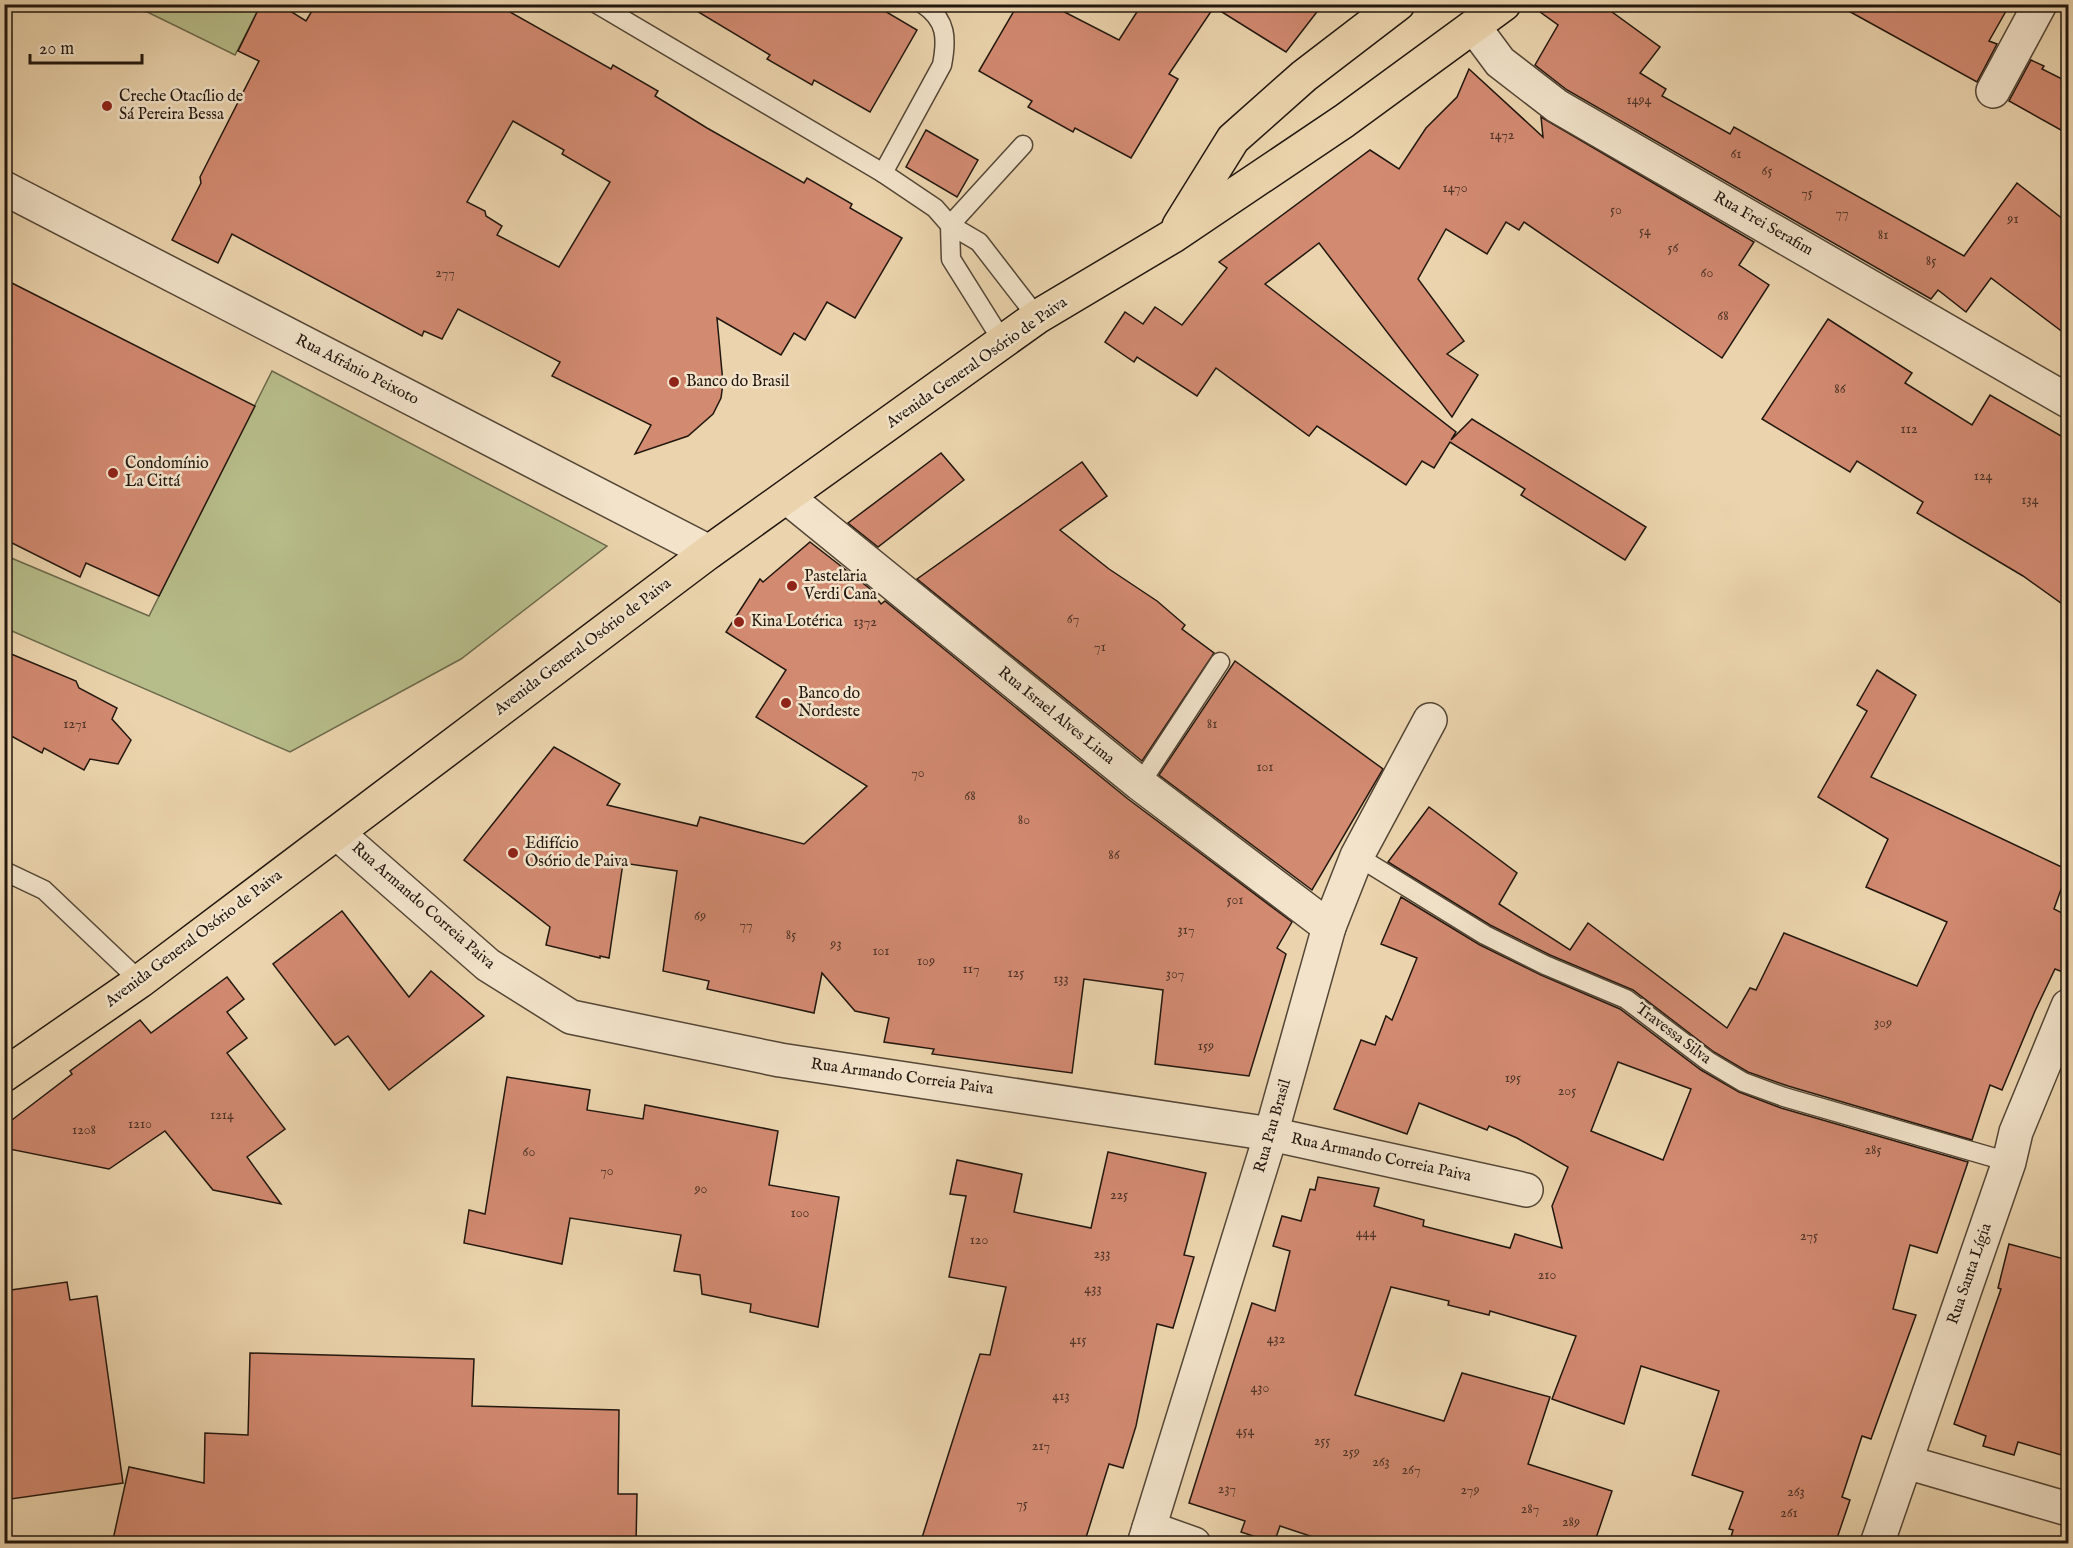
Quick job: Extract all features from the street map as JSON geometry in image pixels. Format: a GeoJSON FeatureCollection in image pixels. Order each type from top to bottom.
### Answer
{"type":"FeatureCollection","features":[{"type":"Feature","properties":{"kind":"main road","name":"Avenida General Osório de Paiva"},"geometry":{"type":"LineString","coordinates":[[1173,236],[1233,139],[1313,69],[1398,4]]}},
{"type":"Feature","properties":{"kind":"main road","name":"Avenida General Osório de Paiva"},"geometry":{"type":"LineString","coordinates":[[4,1075],[140,981],[709,552],[788,498],[1037,317],[1173,236],[1344,121],[1504,4]]}},
{"type":"Feature","properties":{"kind":"street"},"geometry":{"type":"LineString","coordinates":[[1993,91],[2040,4]]}},
{"type":"Feature","properties":{"kind":"street","name":"Rua Frei Serafim"},"geometry":{"type":"LineString","coordinates":[[1474,27],[1500,62],[1557,106],[2068,401]]}},
{"type":"Feature","properties":{"kind":"street","name":"Rua Afrânio Peixoto"},"geometry":{"type":"LineString","coordinates":[[4,188],[709,552]]}},
{"type":"Feature","properties":{"kind":"street","name":"Rua Israel Alves Lima"},"geometry":{"type":"LineString","coordinates":[[788,498],[1140,784],[1329,927]]}},
{"type":"Feature","properties":{"kind":"street","name":"Rua Pau Brasil"},"geometry":{"type":"LineString","coordinates":[[1146,1536],[1271,1134],[1329,927],[1358,856],[1430,720]]}},
{"type":"Feature","properties":{"kind":"street","name":"Rua Armando Correia Paiva"},"geometry":{"type":"LineString","coordinates":[[337,833],[488,965],[571,1017],[780,1060],[1271,1134],[1527,1190]]}},
{"type":"Feature","properties":{"kind":"street","name":"Rua Santa Lígia"},"geometry":{"type":"LineString","coordinates":[[1877,1544],[2009,1162],[2016,1132],[2068,1006]]}},
{"type":"Feature","properties":{"kind":"street"},"geometry":{"type":"LineString","coordinates":[[1906,1462],[2068,1509]]}},
{"type":"Feature","properties":{"kind":"street"},"geometry":{"type":"LineString","coordinates":[[1146,1536],[1194,1544]]}},
{"type":"Feature","properties":{"kind":"lane"},"geometry":{"type":"LineString","coordinates":[[597,4],[883,173],[935,208],[950,225],[979,242],[1037,317]]}},
{"type":"Feature","properties":{"kind":"lane"},"geometry":{"type":"LineString","coordinates":[[883,173],[942,65],[945,46],[944,32],[936,13],[923,4]]}},
{"type":"Feature","properties":{"kind":"lane"},"geometry":{"type":"LineString","coordinates":[[1003,342],[951,259],[950,225],[1023,145]]}},
{"type":"Feature","properties":{"kind":"lane"},"geometry":{"type":"LineString","coordinates":[[1140,784],[1220,662]]}},
{"type":"Feature","properties":{"kind":"lane","name":"Travessa Silva"},"geometry":{"type":"LineString","coordinates":[[1358,856],[1485,935],[1545,965],[1626,999],[1708,1061],[1743,1082],[1784,1097],[2009,1162]]}},
{"type":"Feature","properties":{"kind":"lane"},"geometry":{"type":"LineString","coordinates":[[4,871],[44,890],[140,981]]}},
{"type":"Feature","properties":{"kind":"green space"},"geometry":{"type":"Polygon","coordinates":[[[133,5],[261,5],[235,55],[133,5]]]}},
{"type":"Feature","properties":{"kind":"green space"},"geometry":{"type":"Polygon","coordinates":[[[272,371],[607,546],[461,659],[290,752],[5,628],[4,555],[149,616],[272,371]]]}},
{"type":"Feature","properties":{"kind":"building"},"geometry":{"type":"Polygon","coordinates":[[[261,4],[279,4],[306,21],[316,4],[496,4],[611,69],[613,65],[658,91],[655,96],[707,128],[804,183],[807,178],[852,204],[850,208],[902,238],[855,318],[827,302],[805,340],[794,333],[781,355],[717,318],[723,383],[721,398],[713,414],[688,436],[635,454],[651,425],[552,376],[560,362],[458,309],[442,339],[424,331],[422,336],[232,234],[218,263],[172,240],[201,183],[200,177],[259,61],[238,51],[261,4]],[[513,121],[467,202],[485,211],[486,216],[502,226],[497,235],[559,267],[610,182],[562,154],[564,150],[513,121]]]}},
{"type":"Feature","properties":{"kind":"building"},"geometry":{"type":"Polygon","coordinates":[[[685,4],[873,4],[917,30],[870,112],[814,80],[812,85],[767,59],[770,55],[685,4]]]}},
{"type":"Feature","properties":{"kind":"building"},"geometry":{"type":"Polygon","coordinates":[[[1018,4],[1049,4],[1119,40],[1142,4],[1323,4],[1286,52],[1214,7],[1169,74],[1178,79],[1131,158],[1075,128],[1073,132],[1028,107],[1032,101],[979,71],[1018,4]]]}},
{"type":"Feature","properties":{"kind":"building"},"geometry":{"type":"Polygon","coordinates":[[[1529,4],[1601,4],[1660,47],[1640,73],[1666,89],[1662,96],[1730,134],[1734,127],[1964,256],[2017,183],[2068,223],[2068,336],[1991,278],[1966,312],[1938,290],[1931,299],[1567,90],[1535,65],[1558,25],[1529,4]]]}},
{"type":"Feature","properties":{"kind":"building"},"geometry":{"type":"Polygon","coordinates":[[[1836,4],[2010,4],[1989,41],[1997,44],[1977,82],[1836,4]]]}},
{"type":"Feature","properties":{"kind":"building"},"geometry":{"type":"Polygon","coordinates":[[[2031,60],[2044,66],[2042,69],[2068,82],[2068,134],[2009,101],[2031,60]]]}},
{"type":"Feature","properties":{"kind":"building"},"geometry":{"type":"Polygon","coordinates":[[[1469,69],[1543,137],[1541,117],[1754,242],[1739,265],[1769,285],[1722,358],[1524,222],[1519,230],[1506,222],[1487,254],[1446,229],[1418,279],[1464,341],[1447,354],[1478,375],[1452,417],[1319,243],[1265,284],[1456,432],[1451,440],[1472,419],[1646,527],[1625,560],[1521,495],[1525,489],[1450,442],[1434,468],[1422,461],[1406,485],[1317,426],[1309,436],[1216,368],[1197,396],[1137,357],[1134,362],[1105,342],[1125,312],[1143,324],[1155,307],[1182,325],[1227,268],[1219,262],[1370,150],[1399,169],[1426,128],[1457,97],[1469,69]]]}},
{"type":"Feature","properties":{"kind":"building"},"geometry":{"type":"Polygon","coordinates":[[[926,130],[978,160],[957,197],[906,167],[926,130]]]}},
{"type":"Feature","properties":{"kind":"building","name":"Condomínio La Cittá"},"geometry":{"type":"Polygon","coordinates":[[[4,279],[255,406],[159,596],[86,563],[80,577],[4,539],[4,279]]]}},
{"type":"Feature","properties":{"kind":"building"},"geometry":{"type":"Polygon","coordinates":[[[1828,319],[1912,373],[1905,383],[1972,425],[1990,395],[2068,440],[2068,608],[2023,576],[1917,513],[1923,502],[1857,461],[1850,472],[1762,419],[1828,319]]]}},
{"type":"Feature","properties":{"kind":"building"},"geometry":{"type":"Polygon","coordinates":[[[941,453],[964,480],[878,547],[848,523],[941,453]]]}},
{"type":"Feature","properties":{"kind":"building"},"geometry":{"type":"Polygon","coordinates":[[[1082,462],[1107,496],[1060,530],[1109,569],[1157,601],[1185,625],[1182,629],[1214,653],[1142,761],[917,579],[1082,462]]]}},
{"type":"Feature","properties":{"kind":"building"},"geometry":{"type":"Polygon","coordinates":[[[810,542],[869,588],[881,604],[885,601],[1128,799],[1292,922],[1277,948],[1286,954],[1249,1076],[1155,1064],[1163,990],[1084,979],[1072,1073],[932,1054],[934,1049],[884,1042],[889,1018],[855,1011],[822,973],[814,1013],[707,989],[709,981],[663,971],[677,871],[623,863],[609,958],[600,956],[600,958],[546,945],[550,927],[464,860],[554,747],[620,784],[607,805],[697,826],[700,817],[804,844],[867,786],[756,717],[786,670],[726,632],[760,579],[763,582],[810,542]]]}},
{"type":"Feature","properties":{"kind":"building"},"geometry":{"type":"Polygon","coordinates":[[[4,651],[76,681],[79,688],[117,708],[112,719],[131,740],[118,764],[90,759],[84,770],[44,748],[42,753],[4,732],[4,651]]]}},
{"type":"Feature","properties":{"kind":"building"},"geometry":{"type":"Polygon","coordinates":[[[1235,661],[1383,769],[1312,890],[1159,775],[1235,661]]]}},
{"type":"Feature","properties":{"kind":"building"},"geometry":{"type":"Polygon","coordinates":[[[1877,670],[1916,695],[1871,777],[2068,870],[2054,909],[2068,916],[2068,974],[2055,969],[2002,1090],[1990,1085],[1972,1140],[1748,1072],[1714,1052],[1633,990],[1550,955],[1490,925],[1388,862],[1429,807],[1517,873],[1499,904],[1570,950],[1588,923],[1727,1028],[1750,988],[1756,990],[1784,933],[1917,986],[1947,922],[1866,887],[1888,839],[1818,797],[1867,711],[1857,705],[1877,670]]]}},
{"type":"Feature","properties":{"kind":"building"},"geometry":{"type":"Polygon","coordinates":[[[1401,897],[1480,945],[1541,975],[1620,1009],[1701,1070],[1739,1092],[1781,1108],[1968,1162],[1937,1253],[1910,1245],[1893,1309],[1916,1315],[1871,1439],[1862,1436],[1842,1497],[1850,1500],[1835,1544],[1729,1544],[1733,1530],[1729,1529],[1743,1492],[1692,1475],[1719,1391],[1641,1366],[1624,1424],[1552,1399],[1576,1336],[1490,1311],[1489,1315],[1448,1305],[1449,1301],[1391,1287],[1355,1395],[1444,1421],[1462,1373],[1550,1397],[1528,1464],[1612,1491],[1594,1544],[1334,1544],[1280,1526],[1274,1543],[1241,1532],[1245,1521],[1189,1503],[1252,1303],[1275,1311],[1290,1251],[1273,1246],[1282,1216],[1301,1221],[1310,1189],[1315,1190],[1318,1177],[1379,1188],[1374,1206],[1424,1220],[1423,1226],[1510,1248],[1515,1234],[1562,1248],[1552,1206],[1568,1167],[1517,1138],[1489,1126],[1487,1130],[1419,1103],[1407,1134],[1334,1109],[1361,1040],[1375,1045],[1386,1016],[1392,1020],[1417,958],[1381,944],[1401,897]],[[1618,1062],[1591,1131],[1663,1160],[1691,1089],[1618,1062]]]}},
{"type":"Feature","properties":{"kind":"building"},"geometry":{"type":"Polygon","coordinates":[[[342,911],[409,997],[431,971],[484,1016],[389,1090],[348,1036],[335,1045],[273,964],[342,911]]]}},
{"type":"Feature","properties":{"kind":"building"},"geometry":{"type":"Polygon","coordinates":[[[227,977],[244,999],[227,1012],[247,1038],[227,1053],[285,1129],[247,1157],[281,1204],[213,1190],[165,1131],[109,1169],[4,1148],[4,1126],[72,1074],[70,1071],[140,1020],[151,1033],[227,977]]]}},
{"type":"Feature","properties":{"kind":"building"},"geometry":{"type":"Polygon","coordinates":[[[507,1077],[590,1090],[587,1110],[643,1119],[645,1105],[778,1131],[769,1185],[839,1197],[818,1327],[750,1312],[751,1304],[702,1294],[700,1275],[674,1271],[681,1235],[570,1218],[562,1264],[464,1243],[469,1210],[485,1214],[507,1077]]]}},
{"type":"Feature","properties":{"kind":"building"},"geometry":{"type":"Polygon","coordinates":[[[1108,1152],[1206,1173],[1184,1255],[1194,1257],[1173,1328],[1157,1324],[1136,1426],[1123,1468],[1109,1464],[1084,1544],[920,1544],[980,1354],[990,1355],[1006,1287],[949,1277],[966,1196],[950,1194],[957,1160],[1022,1174],[1014,1212],[1091,1228],[1108,1152]]]}},
{"type":"Feature","properties":{"kind":"building"},"geometry":{"type":"Polygon","coordinates":[[[2009,1244],[2068,1260],[2068,1457],[2018,1442],[2014,1455],[1983,1446],[1986,1436],[1954,1424],[2001,1289],[1998,1288],[2009,1244]]]}},
{"type":"Feature","properties":{"kind":"building"},"geometry":{"type":"Polygon","coordinates":[[[67,1282],[70,1300],[97,1296],[123,1483],[4,1500],[4,1291],[67,1282]]]}},
{"type":"Feature","properties":{"kind":"building"},"geometry":{"type":"Polygon","coordinates":[[[250,1353],[474,1359],[472,1406],[619,1410],[618,1494],[637,1494],[636,1544],[112,1544],[129,1467],[204,1483],[205,1433],[248,1435],[250,1353]]]}},
{"type":"Feature","properties":{"kind":"place","name":"Creche Otacílio de Sá Pereira Bessa"},"geometry":{"type":"Point","coordinates":[107,106]}},
{"type":"Feature","properties":{"kind":"place","name":"Banco do Brasil"},"geometry":{"type":"Point","coordinates":[674,382]}},
{"type":"Feature","properties":{"kind":"place","name":"Condomínio La Cittá"},"geometry":{"type":"Point","coordinates":[113,473]}},
{"type":"Feature","properties":{"kind":"place","name":"Pastelaria Verdi Cana"},"geometry":{"type":"Point","coordinates":[792,586]}},
{"type":"Feature","properties":{"kind":"place","name":"Kina Lotérica"},"geometry":{"type":"Point","coordinates":[739,622]}},
{"type":"Feature","properties":{"kind":"place","name":"Banco do Nordeste"},"geometry":{"type":"Point","coordinates":[786,703]}},
{"type":"Feature","properties":{"kind":"place","name":"Edifício Osório de Paiva"},"geometry":{"type":"Point","coordinates":[513,853]}}]}
